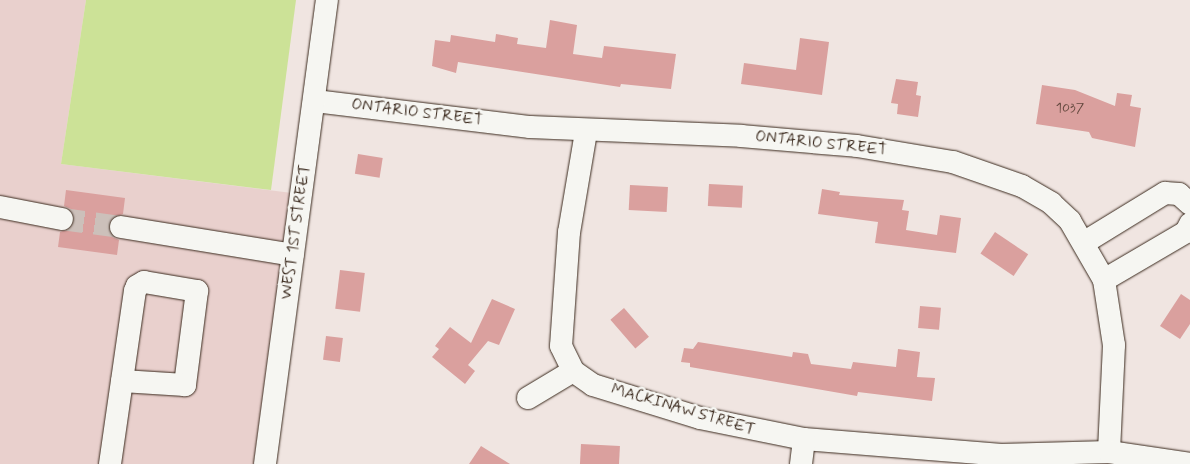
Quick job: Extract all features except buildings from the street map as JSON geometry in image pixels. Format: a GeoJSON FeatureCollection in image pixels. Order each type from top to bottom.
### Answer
{"type":"FeatureCollection","features":[{"type":"Feature","properties":{"kind":"street","name":"WEST 1ST STREET"},"geometry":{"type":"LineString","coordinates":[[265,464],[327,0]]}},
{"type":"Feature","properties":{"kind":"street","name":"ONTARIO STREET"},"geometry":{"type":"LineString","coordinates":[[314,101],[586,132],[751,137],[857,146],[953,162],[1022,186],[1051,202],[1085,242],[1104,280],[1114,345],[1109,452]]}},
{"type":"Feature","properties":{"kind":"street"},"geometry":{"type":"LineString","coordinates":[[528,398],[573,371],[562,346],[564,288],[586,132]]}},
{"type":"Feature","properties":{"kind":"street"},"geometry":{"type":"LineString","coordinates":[[1085,242],[1166,193],[1179,194],[1190,204]]}},
{"type":"Feature","properties":{"kind":"street"},"geometry":{"type":"LineString","coordinates":[[0,206],[62,218]]}},
{"type":"Feature","properties":{"kind":"street"},"geometry":{"type":"LineString","coordinates":[[1104,280],[1186,232],[1190,224]]}},
{"type":"Feature","properties":{"kind":"street"},"geometry":{"type":"LineString","coordinates":[[121,227],[293,255]]}},
{"type":"Feature","properties":{"kind":"street"},"geometry":{"type":"LineString","coordinates":[[110,464],[122,381],[137,286],[144,282],[197,291],[185,385],[122,381]]}},
{"type":"Feature","properties":{"kind":"street","name":"MACKINAW STREET"},"geometry":{"type":"LineString","coordinates":[[573,371],[593,385],[700,418],[804,439],[1002,455],[1109,452],[1190,464]]}},
{"type":"Feature","properties":{"kind":"street"},"geometry":{"type":"LineString","coordinates":[[801,464],[804,439]]}},
{"type":"Feature","properties":{"kind":"shaded area"},"geometry":{"type":"Polygon","coordinates":[[[0,0],[86,0],[61,164],[292,193],[255,464],[0,464],[0,0]]]}},
{"type":"Feature","properties":{"kind":"green space"},"geometry":{"type":"Polygon","coordinates":[[[86,0],[296,0],[271,190],[61,164],[86,0]]]}},
{"type":"Feature","properties":{"kind":"tunnel"},"geometry":{"type":"LineString","coordinates":[[62,219],[121,227]]}}]}
